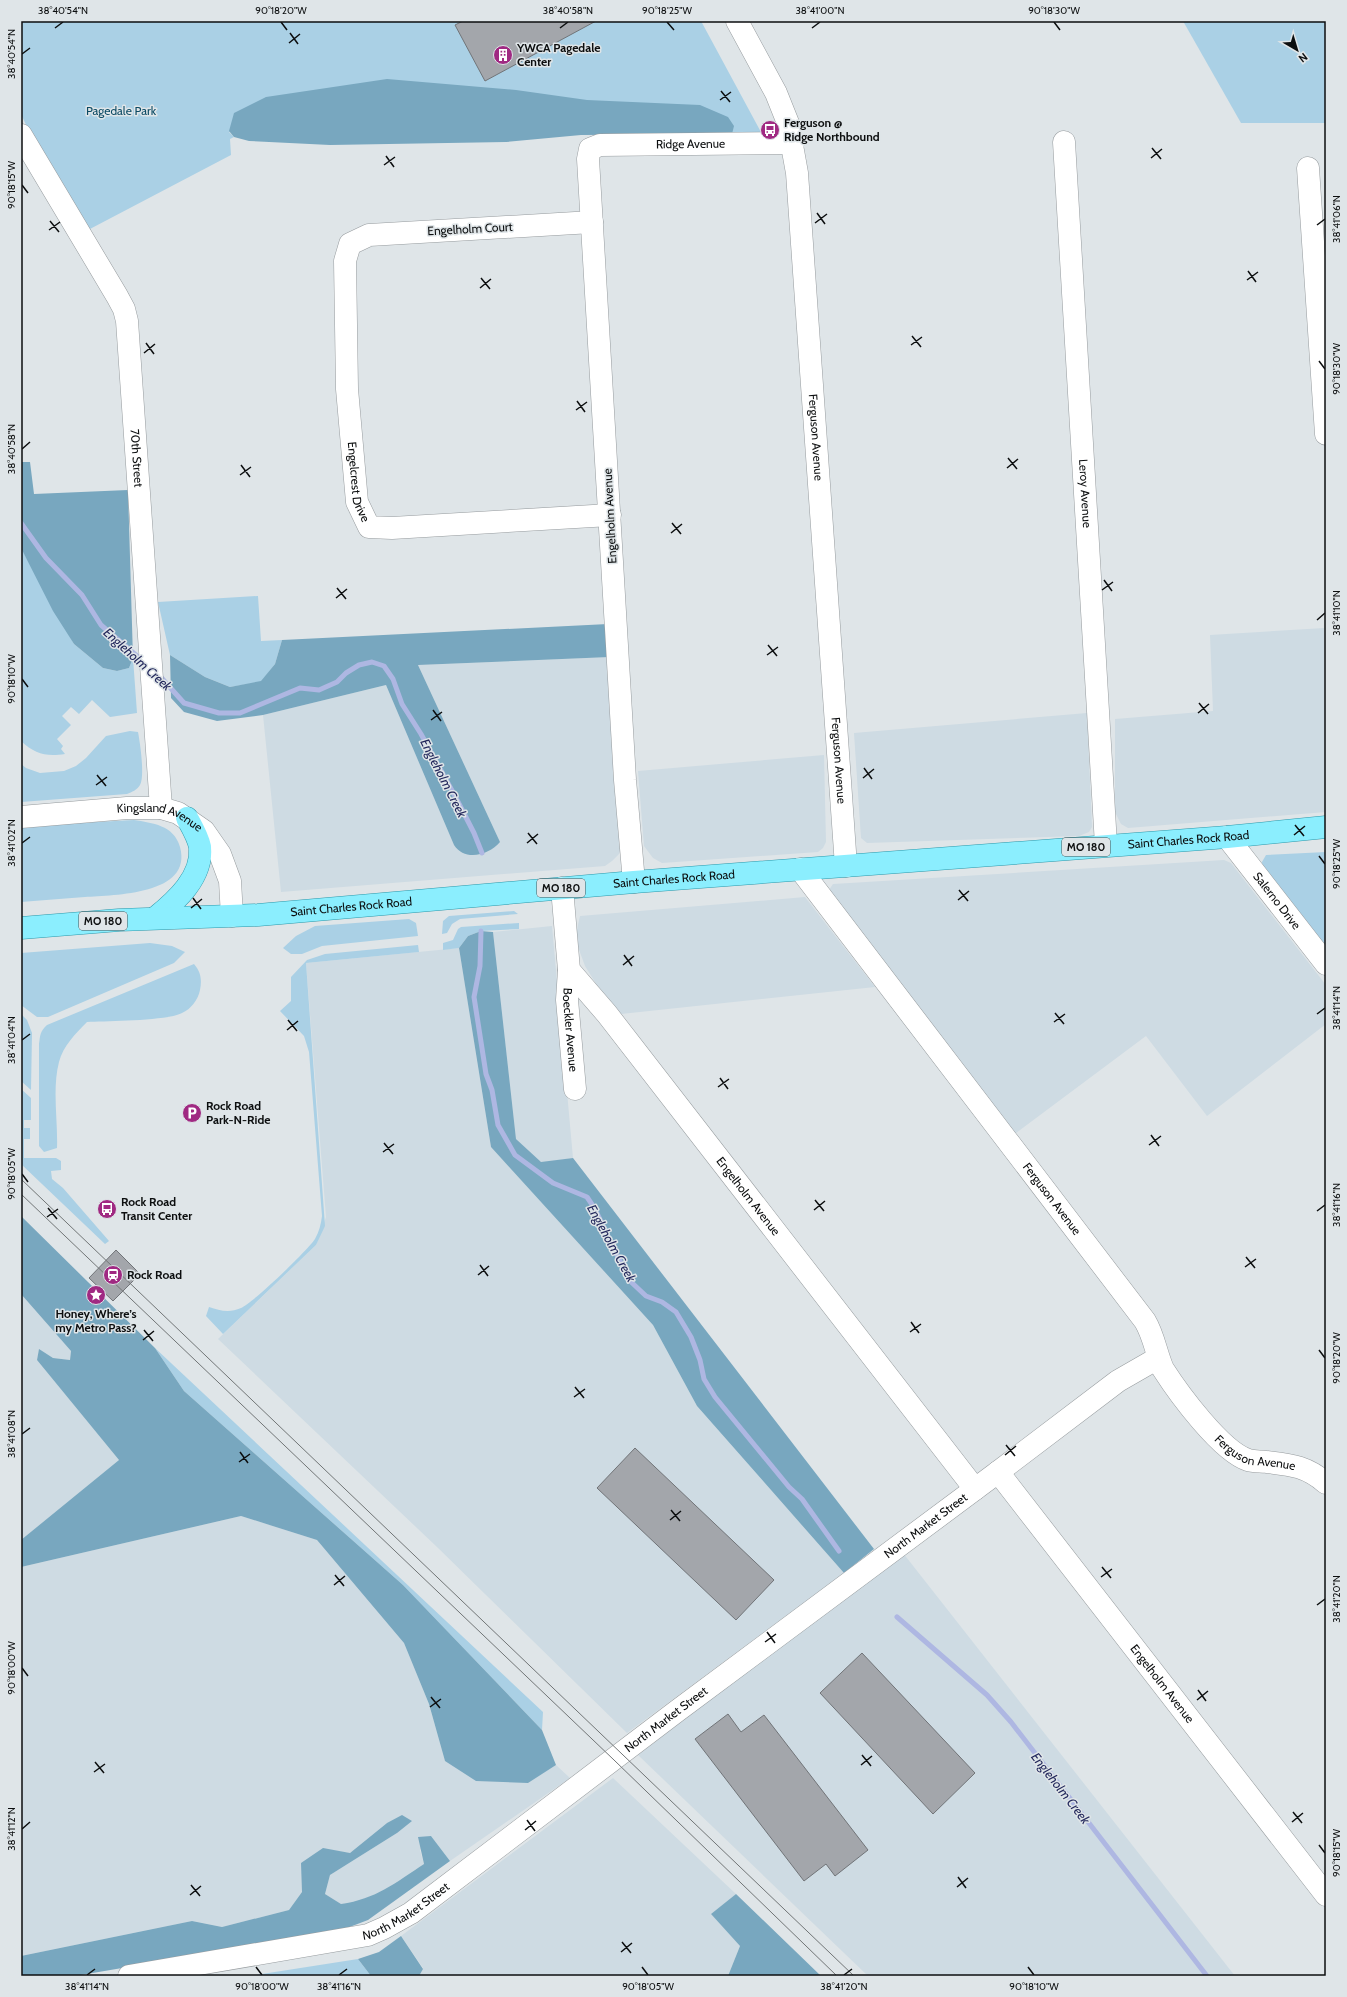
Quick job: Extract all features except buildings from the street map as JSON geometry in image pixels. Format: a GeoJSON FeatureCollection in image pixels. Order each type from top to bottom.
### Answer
{"type":"FeatureCollection","features":[{"type":"Feature","properties":{"kind":"main road"},"geometry":{"type":"LineString","coordinates":[[155,918],[180,896],[196,871],[200,847],[197,836],[187,818]]}},
{"type":"Feature","properties":{"kind":"main road","name":"Saint Charles Rock Road"},"geometry":{"type":"LineString","coordinates":[[21,928],[155,918],[232,916],[634,882],[1326,827]]}},
{"type":"Feature","properties":{"kind":"street","name":"Ferguson Avenue"},"geometry":{"type":"LineString","coordinates":[[738,21],[776,93],[788,123],[793,143],[798,189],[846,866]]}},
{"type":"Feature","properties":{"kind":"street","name":"70th Street"},"geometry":{"type":"LineString","coordinates":[[21,135],[124,309],[129,337],[161,808]]}},
{"type":"Feature","properties":{"kind":"street","name":"Leroy Avenue"},"geometry":{"type":"LineString","coordinates":[[1064,142],[1106,845]]}},
{"type":"Feature","properties":{"kind":"street","name":"Ridge Avenue"},"geometry":{"type":"LineString","coordinates":[[590,149],[600,145],[793,143]]}},
{"type":"Feature","properties":{"kind":"street","name":"Engelholm Avenue"},"geometry":{"type":"LineString","coordinates":[[590,149],[588,159],[625,780],[634,882]]}},
{"type":"Feature","properties":{"kind":"street"},"geometry":{"type":"LineString","coordinates":[[1308,168],[1319,241],[1326,434]]}},
{"type":"Feature","properties":{"kind":"street","name":"Engelholm Court"},"geometry":{"type":"LineString","coordinates":[[350,244],[369,235],[592,222]]}},
{"type":"Feature","properties":{"kind":"street","name":"Engelcrest Drive"},"geometry":{"type":"LineString","coordinates":[[350,244],[345,260],[347,389],[357,502],[369,527],[392,528],[610,515]]}},
{"type":"Feature","properties":{"kind":"street","name":"Kingsland Avenue"},"geometry":{"type":"LineString","coordinates":[[21,817],[126,808],[161,808],[178,813],[204,831],[220,854],[230,881],[232,916]]}},
{"type":"Feature","properties":{"kind":"street","name":"Salerno Drive"},"geometry":{"type":"LineString","coordinates":[[1227,836],[1326,964]]}},
{"type":"Feature","properties":{"kind":"street","name":"Ferguson Avenue"},"geometry":{"type":"LineString","coordinates":[[800,869],[1145,1321],[1152,1334],[1158,1358],[1170,1381],[1228,1449],[1250,1460],[1295,1465],[1306,1468],[1326,1483]]}},
{"type":"Feature","properties":{"kind":"street"},"geometry":{"type":"LineString","coordinates":[[562,888],[570,970]]}},
{"type":"Feature","properties":{"kind":"street","name":"Engelholm Avenue"},"geometry":{"type":"LineString","coordinates":[[570,970],[607,1014],[975,1489]]}},
{"type":"Feature","properties":{"kind":"street","name":"Boeckler Avenue"},"geometry":{"type":"LineString","coordinates":[[570,970],[567,1000],[575,1089]]}},
{"type":"Feature","properties":{"kind":"street","name":"North Market Street"},"geometry":{"type":"LineString","coordinates":[[129,1976],[368,1935],[411,1913],[677,1711],[1118,1381],[1158,1358]]}},
{"type":"Feature","properties":{"kind":"street","name":"Engelholm Avenue"},"geometry":{"type":"LineString","coordinates":[[998,1472],[1326,1895]]}},
{"type":"Feature","properties":{"kind":"shaded area"},"geometry":{"type":"Polygon","coordinates":[[[387,79],[516,90],[587,100],[700,105],[728,117],[734,126],[732,134],[581,135],[506,142],[330,145],[249,141],[234,137],[229,131],[234,113],[266,97],[387,79]]]}},
{"type":"Feature","properties":{"kind":"shaded area"},"geometry":{"type":"Polygon","coordinates":[[[21,462],[30,462],[34,494],[128,490],[133,658],[129,668],[117,671],[103,668],[74,644],[53,611],[21,548],[21,462]]]}},
{"type":"Feature","properties":{"kind":"shaded area"},"geometry":{"type":"Polygon","coordinates":[[[608,624],[610,657],[418,665],[500,842],[490,850],[477,855],[464,854],[454,845],[386,685],[263,715],[217,721],[184,712],[171,698],[170,655],[205,677],[230,687],[261,681],[275,664],[282,640],[608,624]]]}},
{"type":"Feature","properties":{"kind":"shaded area"},"geometry":{"type":"Polygon","coordinates":[[[1324,628],[1326,812],[1128,828],[1121,824],[1115,812],[1115,719],[1213,711],[1210,635],[1324,628]]]}},
{"type":"Feature","properties":{"kind":"shaded area"},"geometry":{"type":"Polygon","coordinates":[[[610,657],[622,845],[619,854],[605,866],[281,892],[263,715],[386,685],[454,845],[500,842],[418,665],[610,657]]]}},
{"type":"Feature","properties":{"kind":"shaded area"},"geometry":{"type":"Polygon","coordinates":[[[1087,713],[1092,827],[1089,832],[1079,836],[867,843],[861,838],[854,733],[1087,713]]]}},
{"type":"Feature","properties":{"kind":"shaded area"},"geometry":{"type":"Polygon","coordinates":[[[824,755],[826,842],[823,848],[818,852],[662,863],[653,858],[644,846],[638,771],[824,755]]]}},
{"type":"Feature","properties":{"kind":"shaded area"},"geometry":{"type":"Polygon","coordinates":[[[1224,860],[1231,863],[1326,985],[1326,1024],[1207,1116],[1146,1036],[1012,1136],[829,890],[833,884],[1224,860]]]}},
{"type":"Feature","properties":{"kind":"shaded area"},"geometry":{"type":"Polygon","coordinates":[[[805,897],[875,987],[621,1014],[600,990],[585,966],[578,947],[576,934],[580,916],[805,897]]]}},
{"type":"Feature","properties":{"kind":"shaded area"},"geometry":{"type":"Polygon","coordinates":[[[552,926],[573,1158],[541,1163],[516,1139],[493,932],[552,926]]]}},
{"type":"Feature","properties":{"kind":"shaded area"},"geometry":{"type":"Polygon","coordinates":[[[481,931],[493,932],[516,1139],[541,1162],[573,1158],[874,1549],[844,1573],[697,1406],[653,1325],[491,1147],[459,948],[468,936],[481,931]]]}},
{"type":"Feature","properties":{"kind":"shaded area"},"geometry":{"type":"Polygon","coordinates":[[[459,948],[491,1147],[653,1325],[697,1406],[844,1573],[627,1733],[437,1547],[218,1339],[316,1245],[326,1217],[306,963],[459,948]]]}},
{"type":"Feature","properties":{"kind":"shaded area"},"geometry":{"type":"Polygon","coordinates":[[[21,1216],[155,1348],[184,1391],[403,1585],[542,1730],[556,1765],[528,1783],[476,1781],[445,1761],[429,1704],[404,1643],[317,1540],[241,1516],[21,1567],[21,1540],[119,1460],[37,1360],[39,1349],[53,1358],[70,1360],[71,1351],[21,1294],[21,1216]]]}},
{"type":"Feature","properties":{"kind":"shaded area"},"geometry":{"type":"Polygon","coordinates":[[[21,1294],[71,1351],[70,1360],[53,1358],[39,1350],[37,1360],[119,1460],[21,1540],[21,1294]]]}},
{"type":"Feature","properties":{"kind":"shaded area"},"geometry":{"type":"Polygon","coordinates":[[[241,1516],[317,1540],[404,1643],[429,1704],[445,1761],[528,1782],[556,1765],[570,1778],[450,1861],[431,1836],[420,1850],[424,1864],[386,1889],[361,1901],[341,1904],[325,1894],[330,1875],[397,1833],[387,1823],[350,1853],[323,1849],[302,1892],[289,1910],[222,1927],[192,1921],[21,1956],[21,1567],[241,1516]]]}},
{"type":"Feature","properties":{"kind":"shaded area"},"geometry":{"type":"Polygon","coordinates":[[[903,1553],[1235,1976],[868,1976],[638,1755],[903,1553]]]}},
{"type":"Feature","properties":{"kind":"shaded area"},"geometry":{"type":"Polygon","coordinates":[[[613,1778],[736,1894],[711,1914],[740,1946],[728,1976],[419,1976],[423,1968],[401,1936],[613,1778]]]}},
{"type":"Feature","properties":{"kind":"shaded area"},"geometry":{"type":"Polygon","coordinates":[[[402,1815],[412,1821],[397,1833],[330,1875],[325,1894],[341,1904],[365,1898],[394,1884],[424,1864],[418,1837],[431,1836],[450,1861],[368,1920],[339,1931],[75,1976],[21,1976],[21,1956],[192,1921],[222,1927],[289,1910],[302,1892],[301,1863],[323,1848],[350,1853],[387,1823],[402,1815]]]}},
{"type":"Feature","properties":{"kind":"shaded area"},"geometry":{"type":"Polygon","coordinates":[[[736,1894],[821,1976],[728,1976],[740,1946],[711,1914],[736,1894]]]}},
{"type":"Feature","properties":{"kind":"shaded area"},"geometry":{"type":"Polygon","coordinates":[[[401,1936],[423,1969],[419,1976],[371,1976],[358,1959],[379,1952],[401,1936]]]}},
{"type":"Feature","properties":{"kind":"green space","name":"Pagedale Park"},"geometry":{"type":"Polygon","coordinates":[[[21,21],[701,21],[762,134],[229,132],[234,137],[230,139],[231,155],[88,230],[34,142],[21,114],[21,21]]]}},
{"type":"Feature","properties":{"kind":"green space"},"geometry":{"type":"Polygon","coordinates":[[[1183,21],[1326,21],[1326,123],[1241,123],[1183,21]]]}},
{"type":"Feature","properties":{"kind":"green space"},"geometry":{"type":"Polygon","coordinates":[[[21,548],[74,644],[103,668],[117,671],[129,668],[133,658],[137,713],[110,717],[92,700],[79,714],[71,707],[62,716],[71,725],[57,739],[63,746],[61,749],[65,754],[41,754],[31,749],[21,741],[21,548]]]}},
{"type":"Feature","properties":{"kind":"green space"},"geometry":{"type":"Polygon","coordinates":[[[258,596],[261,641],[282,640],[275,664],[261,682],[230,687],[205,677],[170,655],[158,602],[258,596]]]}},
{"type":"Feature","properties":{"kind":"green space"},"geometry":{"type":"Polygon","coordinates":[[[130,731],[138,732],[142,759],[140,785],[134,791],[127,794],[21,802],[21,764],[26,768],[40,773],[64,771],[76,766],[86,758],[106,736],[130,731]]]}},
{"type":"Feature","properties":{"kind":"green space"},"geometry":{"type":"Polygon","coordinates":[[[134,820],[162,826],[173,834],[180,847],[181,863],[175,875],[163,883],[148,889],[131,893],[21,902],[21,826],[134,820]]]}},
{"type":"Feature","properties":{"kind":"green space"},"geometry":{"type":"Polygon","coordinates":[[[1326,852],[1326,953],[1263,871],[1262,862],[1266,855],[1326,852]]]}},
{"type":"Feature","properties":{"kind":"green space"},"geometry":{"type":"Polygon","coordinates":[[[514,911],[518,914],[460,919],[452,924],[447,933],[442,934],[443,921],[449,916],[514,911]]]}},
{"type":"Feature","properties":{"kind":"green space"},"geometry":{"type":"Polygon","coordinates":[[[409,919],[416,923],[418,936],[322,946],[302,954],[291,954],[283,948],[296,936],[315,926],[409,919]]]}},
{"type":"Feature","properties":{"kind":"green space"},"geometry":{"type":"Polygon","coordinates":[[[519,923],[519,929],[481,931],[468,936],[459,948],[443,950],[443,943],[453,940],[458,929],[461,927],[519,923]]]}},
{"type":"Feature","properties":{"kind":"green space"},"geometry":{"type":"Polygon","coordinates":[[[150,943],[172,946],[185,952],[174,963],[48,1017],[37,1017],[21,1005],[21,953],[150,943]]]}},
{"type":"Feature","properties":{"kind":"green space"},"geometry":{"type":"Polygon","coordinates":[[[418,945],[419,952],[306,963],[325,1226],[316,1245],[223,1334],[206,1316],[209,1307],[229,1311],[237,1310],[247,1304],[280,1276],[302,1254],[315,1239],[321,1222],[322,1216],[309,1052],[304,1036],[280,1011],[291,1001],[291,977],[307,960],[325,954],[418,945]]]}},
{"type":"Feature","properties":{"kind":"green space"},"geometry":{"type":"Polygon","coordinates":[[[194,964],[200,976],[200,990],[196,1001],[191,1007],[182,1013],[164,1018],[87,1022],[70,1040],[61,1056],[57,1072],[57,1148],[44,1152],[39,1146],[39,1044],[43,1029],[47,1025],[194,964]]]}},
{"type":"Feature","properties":{"kind":"green space"},"geometry":{"type":"Polygon","coordinates":[[[21,1014],[27,1020],[32,1033],[31,1090],[21,1081],[21,1014]]]}},
{"type":"Feature","properties":{"kind":"green space"},"geometry":{"type":"Polygon","coordinates":[[[21,1089],[31,1098],[31,1120],[24,1120],[24,1128],[30,1128],[30,1139],[24,1139],[24,1158],[56,1158],[61,1161],[61,1170],[51,1171],[52,1179],[63,1188],[109,1241],[105,1244],[21,1164],[21,1089]]]}},
{"type":"Feature","properties":{"kind":"green space"},"geometry":{"type":"Polygon","coordinates":[[[155,1348],[543,1712],[542,1730],[403,1585],[184,1391],[155,1348]]]}},
{"type":"Feature","properties":{"kind":"green space"},"geometry":{"type":"Polygon","coordinates":[[[358,1959],[371,1976],[250,1976],[358,1959]]]}},
{"type":"Feature","properties":{"kind":"waterway","name":"Engleholm Creek"},"geometry":{"type":"LineString","coordinates":[[21,523],[46,558],[82,595],[101,625],[145,663]]}},
{"type":"Feature","properties":{"kind":"waterway","name":"Engleholm Creek"},"geometry":{"type":"LineString","coordinates":[[158,674],[184,703],[219,713],[240,713],[300,688],[319,690],[337,682],[346,673],[359,665],[372,662],[384,666],[393,679],[402,704],[421,734],[455,796],[474,833],[482,853]]}},
{"type":"Feature","properties":{"kind":"waterway","name":"Engleholm Creek"},"geometry":{"type":"LineString","coordinates":[[481,931],[480,966],[474,997],[486,1074],[492,1090],[498,1125],[515,1155],[553,1183],[587,1197],[595,1209],[629,1280],[646,1296],[662,1302],[676,1312],[691,1337],[700,1360],[704,1379],[715,1397],[789,1487],[802,1499],[839,1551]]}},
{"type":"Feature","properties":{"kind":"waterway","name":"Engleholm Creek"},"geometry":{"type":"LineString","coordinates":[[897,1617],[987,1695],[1011,1722],[1207,1976]]}},
{"type":"Feature","properties":{"kind":"tram line"},"geometry":{"type":"LineString","coordinates":[[21,1179],[854,1976]]}},
{"type":"Feature","properties":{"kind":"tram line"},"geometry":{"type":"LineString","coordinates":[[21,1194],[614,1760],[837,1976]]}},
{"type":"Feature","properties":{"kind":"place","name":"YWCA Pagedale Center"},"geometry":{"type":"Point","coordinates":[503,55]}},
{"type":"Feature","properties":{"kind":"place","name":"Ferguson @ Ridge Northbound"},"geometry":{"type":"Point","coordinates":[770,130]}},
{"type":"Feature","properties":{"kind":"place","name":"Rock Road Park-N-Ride"},"geometry":{"type":"Point","coordinates":[192,1113]}},
{"type":"Feature","properties":{"kind":"place","name":"Rock Road Transit Center"},"geometry":{"type":"Point","coordinates":[107,1209]}},
{"type":"Feature","properties":{"kind":"place","name":"Rock Road"},"geometry":{"type":"Point","coordinates":[113,1275]}},
{"type":"Feature","properties":{"kind":"place","name":"Honey, Where’s my Metro Pass?"},"geometry":{"type":"Point","coordinates":[96,1295]}}]}
